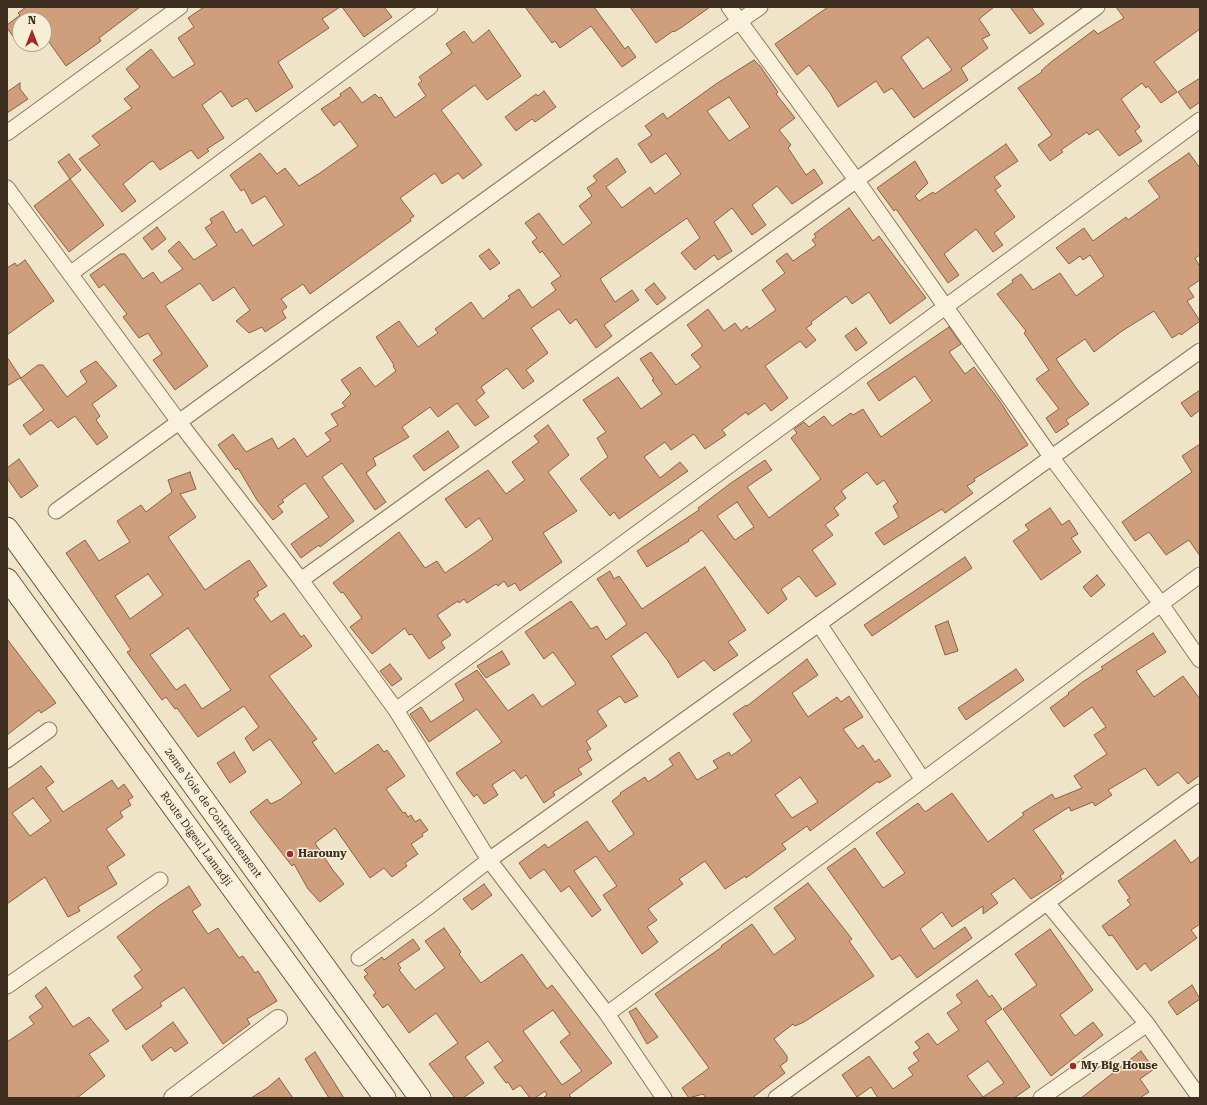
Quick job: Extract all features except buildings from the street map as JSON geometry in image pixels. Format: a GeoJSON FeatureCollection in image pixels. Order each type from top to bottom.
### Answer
{"type":"FeatureCollection","features":[{"type":"Feature","properties":{"kind":"main road","name":"2eme Voie de Contournement"},"geometry":{"type":"LineString","coordinates":[[7,528],[420,1098]]}},
{"type":"Feature","properties":{"kind":"main road","name":"Route Digeul Lamadji"},"geometry":{"type":"LineString","coordinates":[[7,579],[385,1098]]}},
{"type":"Feature","properties":{"kind":"street"},"geometry":{"type":"LineString","coordinates":[[7,133],[180,7]]}},
{"type":"Feature","properties":{"kind":"street"},"geometry":{"type":"LineString","coordinates":[[70,274],[430,7]]}},
{"type":"Feature","properties":{"kind":"street"},"geometry":{"type":"LineString","coordinates":[[729,7],[857,181],[1052,458],[1161,604],[1200,660]]}},
{"type":"Feature","properties":{"kind":"street"},"geometry":{"type":"LineString","coordinates":[[56,511],[593,122],[760,7]]}},
{"type":"Feature","properties":{"kind":"street"},"geometry":{"type":"LineString","coordinates":[[301,580],[1097,7]]}},
{"type":"Feature","properties":{"kind":"street"},"geometry":{"type":"LineString","coordinates":[[396,710],[1200,120]]}},
{"type":"Feature","properties":{"kind":"street"},"geometry":{"type":"LineString","coordinates":[[7,188],[179,422],[301,580],[396,710],[489,860],[607,1014],[664,1098]]}},
{"type":"Feature","properties":{"kind":"street"},"geometry":{"type":"LineString","coordinates":[[359,958],[489,860],[1200,351]]}},
{"type":"Feature","properties":{"kind":"street"},"geometry":{"type":"LineString","coordinates":[[607,1014],[1200,575]]}},
{"type":"Feature","properties":{"kind":"street"},"geometry":{"type":"LineString","coordinates":[[819,624],[923,780]]}},
{"type":"Feature","properties":{"kind":"street"},"geometry":{"type":"LineString","coordinates":[[7,760],[49,730]]}},
{"type":"Feature","properties":{"kind":"street"},"geometry":{"type":"LineString","coordinates":[[776,1098],[1198,797]]}},
{"type":"Feature","properties":{"kind":"street"},"geometry":{"type":"LineString","coordinates":[[7,986],[160,880]]}},
{"type":"Feature","properties":{"kind":"street"},"geometry":{"type":"LineString","coordinates":[[1048,904],[1147,1024],[1200,1098]]}},
{"type":"Feature","properties":{"kind":"street"},"geometry":{"type":"LineString","coordinates":[[173,1098],[278,1019]]}},
{"type":"Feature","properties":{"kind":"street"},"geometry":{"type":"LineString","coordinates":[[1041,1098],[1147,1024]]}},
{"type":"Feature","properties":{"kind":"place","name":"Harouny"},"geometry":{"type":"Point","coordinates":[290,854]}},
{"type":"Feature","properties":{"kind":"place","name":"My Big House"},"geometry":{"type":"Point","coordinates":[1073,1066]}}]}
